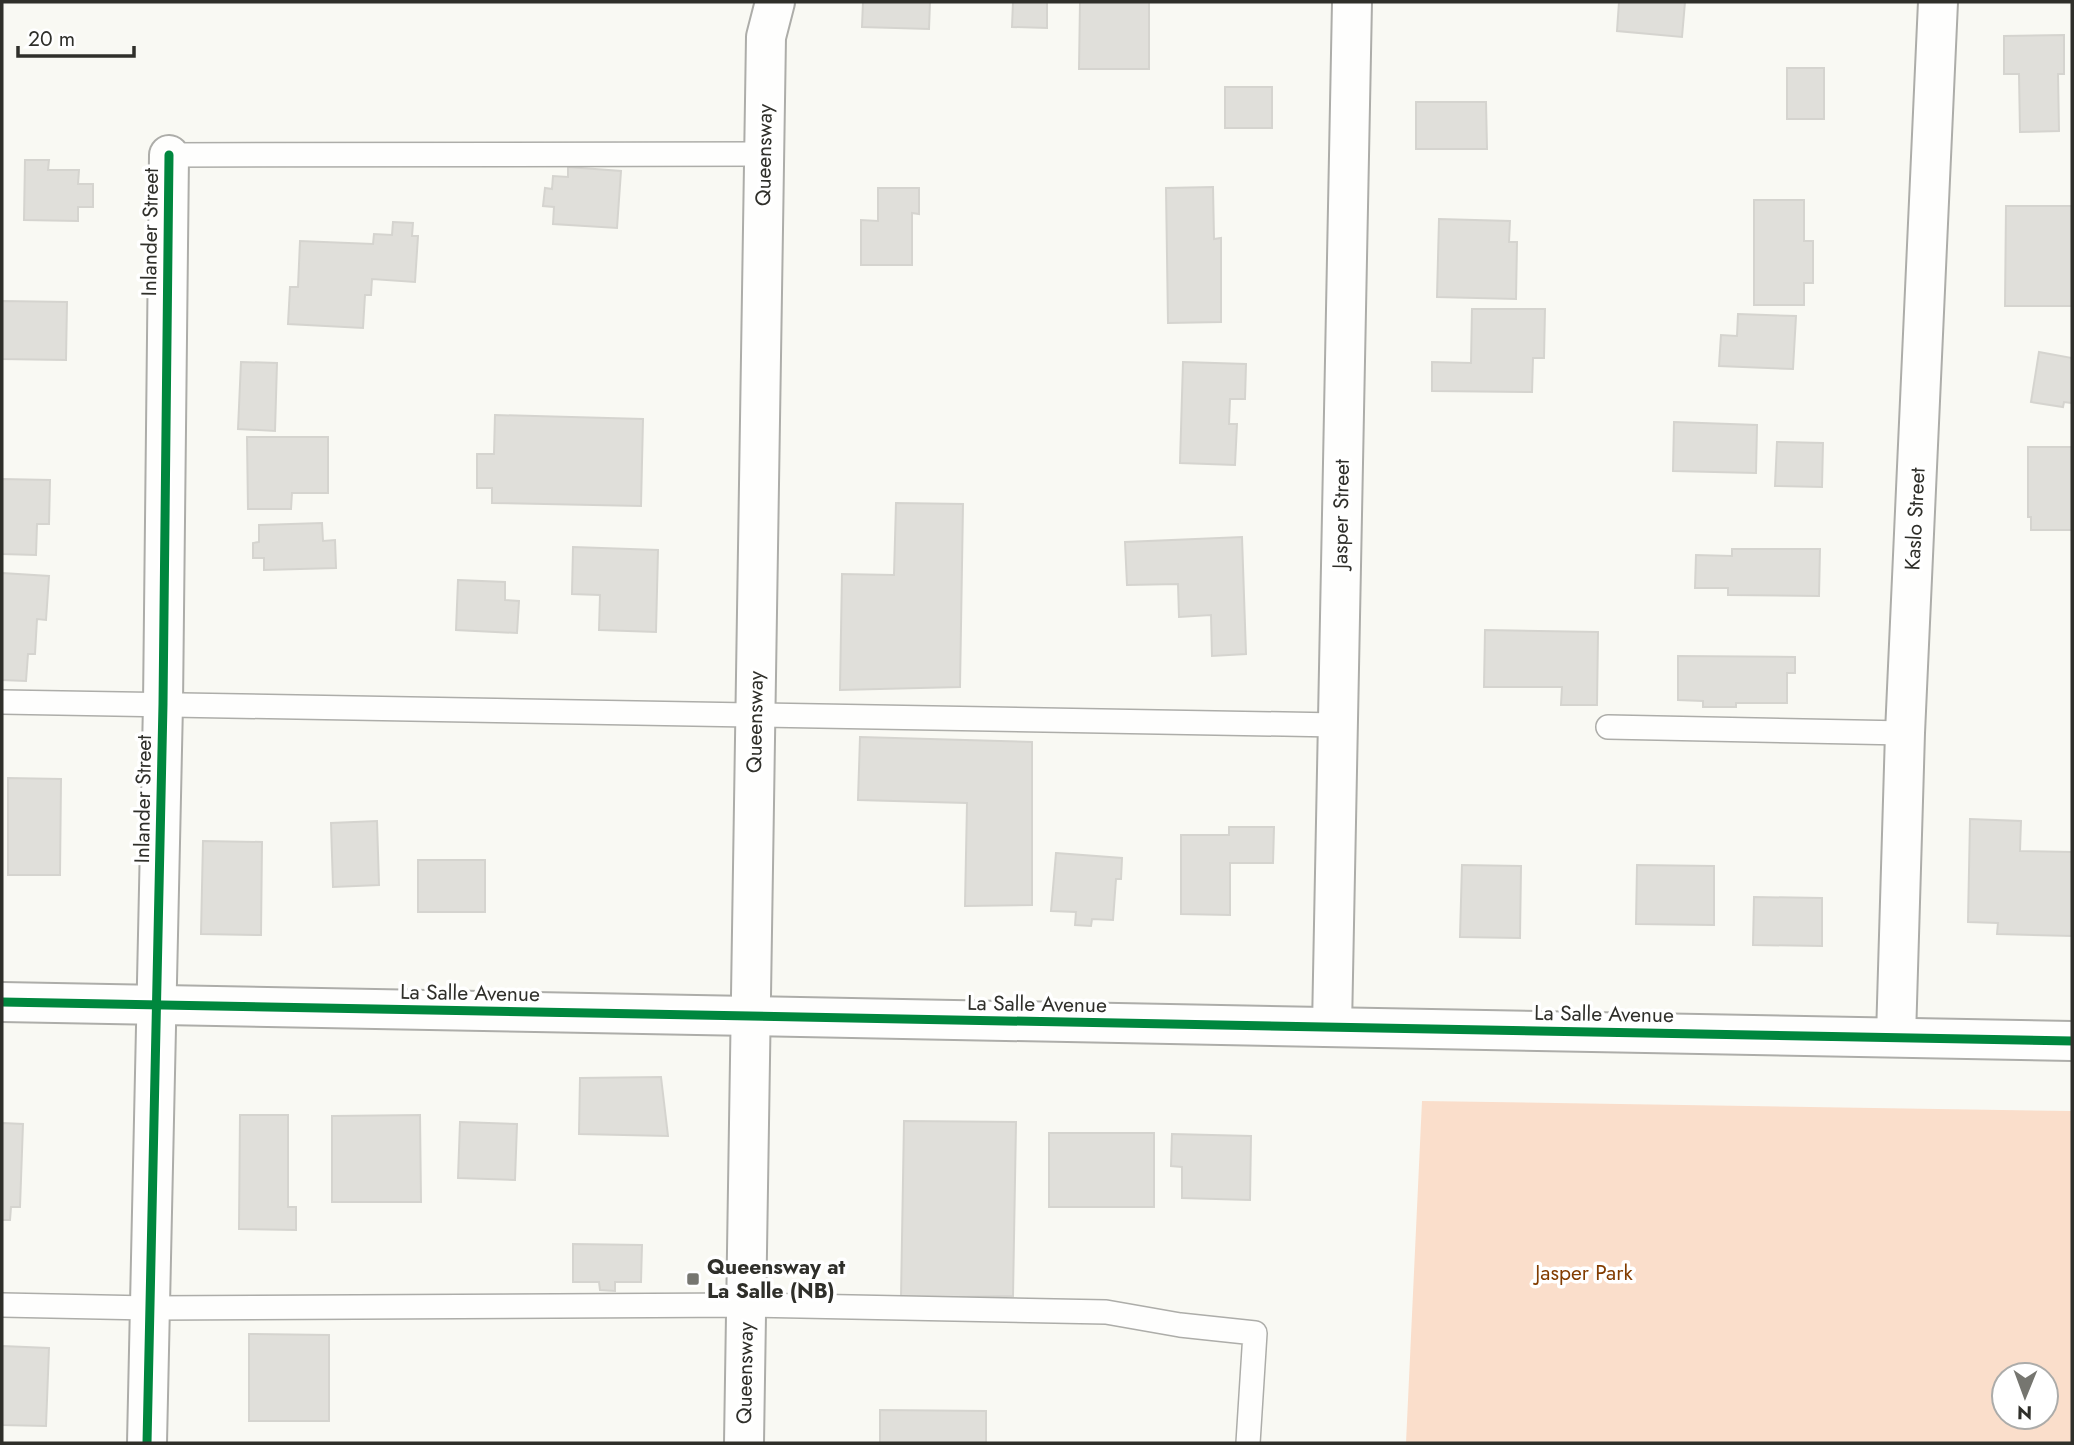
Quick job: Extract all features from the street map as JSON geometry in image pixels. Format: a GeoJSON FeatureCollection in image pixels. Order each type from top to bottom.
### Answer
{"type":"FeatureCollection","features":[{"type":"Feature","properties":{"kind":"street","name":"Queensway"},"geometry":{"type":"LineString","coordinates":[[744,1443],[766,37],[775,2]]}},
{"type":"Feature","properties":{"kind":"street","name":"Jasper Street"},"geometry":{"type":"LineString","coordinates":[[1332,1027],[1352,2]]}},
{"type":"Feature","properties":{"kind":"street","name":"Kaslo Street"},"geometry":{"type":"LineString","coordinates":[[1896,1037],[1905,733],[1938,2]]}},
{"type":"Feature","properties":{"kind":"street","name":"Inlander Street"},"geometry":{"type":"LineString","coordinates":[[148,1443],[163,704],[169,155]]}},
{"type":"Feature","properties":{"kind":"street","name":"La Salle Avenue"},"geometry":{"type":"LineString","coordinates":[[2,1002],[2072,1041]]}},
{"type":"Feature","properties":{"kind":"lane"},"geometry":{"type":"LineString","coordinates":[[169,155],[764,154]]}},
{"type":"Feature","properties":{"kind":"lane"},"geometry":{"type":"LineString","coordinates":[[2,702],[1337,724]]}},
{"type":"Feature","properties":{"kind":"lane"},"geometry":{"type":"LineString","coordinates":[[1608,727],[1905,733]]}},
{"type":"Feature","properties":{"kind":"lane"},"geometry":{"type":"LineString","coordinates":[[2,1305],[149,1308],[746,1305],[1106,1312],[1180,1325],[1255,1333],[1248,1443]]}},
{"type":"Feature","properties":{"kind":"green space","name":"Jasper Park"},"geometry":{"type":"Polygon","coordinates":[[[1422,1101],[2072,1111],[2072,1443],[1406,1443],[1422,1101]]]}},
{"type":"Feature","properties":{"kind":"building"},"geometry":{"type":"Polygon","coordinates":[[[863,2],[930,2],[929,29],[862,27],[863,2]]]}},
{"type":"Feature","properties":{"kind":"building"},"geometry":{"type":"Polygon","coordinates":[[[1013,2],[1047,2],[1047,28],[1012,27],[1013,2]]]}},
{"type":"Feature","properties":{"kind":"building"},"geometry":{"type":"Polygon","coordinates":[[[1080,2],[1149,2],[1149,69],[1079,69],[1080,2]]]}},
{"type":"Feature","properties":{"kind":"building"},"geometry":{"type":"Polygon","coordinates":[[[1619,2],[1685,2],[1682,37],[1617,31],[1619,2]]]}},
{"type":"Feature","properties":{"kind":"building"},"geometry":{"type":"Polygon","coordinates":[[[2064,35],[2064,74],[2058,74],[2059,131],[2020,132],[2019,74],[2004,74],[2004,36],[2064,35]]]}},
{"type":"Feature","properties":{"kind":"building"},"geometry":{"type":"Polygon","coordinates":[[[1787,68],[1824,68],[1824,119],[1787,119],[1787,68]]]}},
{"type":"Feature","properties":{"kind":"building"},"geometry":{"type":"Polygon","coordinates":[[[1225,87],[1272,87],[1272,128],[1225,128],[1225,87]]]}},
{"type":"Feature","properties":{"kind":"building"},"geometry":{"type":"Polygon","coordinates":[[[1416,102],[1486,102],[1487,149],[1416,149],[1416,102]]]}},
{"type":"Feature","properties":{"kind":"building"},"geometry":{"type":"Polygon","coordinates":[[[25,160],[49,160],[48,170],[79,170],[78,184],[93,184],[93,207],[78,207],[78,221],[24,220],[25,160]]]}},
{"type":"Feature","properties":{"kind":"building"},"geometry":{"type":"Polygon","coordinates":[[[568,167],[621,171],[617,228],[553,224],[554,207],[543,206],[545,188],[552,189],[553,176],[568,177],[568,167]]]}},
{"type":"Feature","properties":{"kind":"building"},"geometry":{"type":"Polygon","coordinates":[[[1213,187],[1214,239],[1221,238],[1221,322],[1168,323],[1166,188],[1213,187]]]}},
{"type":"Feature","properties":{"kind":"building"},"geometry":{"type":"Polygon","coordinates":[[[878,188],[919,188],[919,214],[912,213],[912,265],[861,265],[861,220],[878,221],[878,188]]]}},
{"type":"Feature","properties":{"kind":"building"},"geometry":{"type":"Polygon","coordinates":[[[1754,200],[1804,200],[1804,241],[1813,241],[1813,283],[1804,283],[1804,305],[1754,305],[1754,200]]]}},
{"type":"Feature","properties":{"kind":"building"},"geometry":{"type":"Polygon","coordinates":[[[2006,206],[2072,206],[2072,306],[2005,306],[2006,206]]]}},
{"type":"Feature","properties":{"kind":"building"},"geometry":{"type":"Polygon","coordinates":[[[1439,219],[1510,221],[1509,242],[1517,242],[1516,299],[1437,297],[1439,219]]]}},
{"type":"Feature","properties":{"kind":"building"},"geometry":{"type":"Polygon","coordinates":[[[393,222],[413,223],[412,236],[418,236],[415,282],[372,279],[371,295],[365,295],[363,328],[288,324],[290,287],[298,287],[300,241],[373,244],[374,234],[392,235],[393,222]]]}},
{"type":"Feature","properties":{"kind":"building"},"geometry":{"type":"Polygon","coordinates":[[[2,301],[67,302],[66,360],[2,359],[2,301]]]}},
{"type":"Feature","properties":{"kind":"building"},"geometry":{"type":"Polygon","coordinates":[[[1472,309],[1545,309],[1544,358],[1533,358],[1532,392],[1432,391],[1432,362],[1471,363],[1472,309]]]}},
{"type":"Feature","properties":{"kind":"building"},"geometry":{"type":"Polygon","coordinates":[[[1738,314],[1796,316],[1793,369],[1719,366],[1721,335],[1737,336],[1738,314]]]}},
{"type":"Feature","properties":{"kind":"building"},"geometry":{"type":"Polygon","coordinates":[[[2039,352],[2072,358],[2072,403],[2064,402],[2063,407],[2031,402],[2039,352]]]}},
{"type":"Feature","properties":{"kind":"building"},"geometry":{"type":"Polygon","coordinates":[[[241,362],[277,363],[275,431],[238,429],[241,362]]]}},
{"type":"Feature","properties":{"kind":"building"},"geometry":{"type":"Polygon","coordinates":[[[1183,362],[1246,364],[1245,399],[1230,399],[1229,424],[1237,424],[1235,465],[1180,463],[1183,362]]]}},
{"type":"Feature","properties":{"kind":"building"},"geometry":{"type":"Polygon","coordinates":[[[495,415],[643,419],[641,506],[492,503],[492,488],[477,488],[477,454],[494,454],[495,415]]]}},
{"type":"Feature","properties":{"kind":"building"},"geometry":{"type":"Polygon","coordinates":[[[1674,422],[1757,425],[1756,473],[1673,471],[1674,422]]]}},
{"type":"Feature","properties":{"kind":"building"},"geometry":{"type":"Polygon","coordinates":[[[247,437],[328,437],[328,493],[292,493],[291,509],[248,509],[247,437]]]}},
{"type":"Feature","properties":{"kind":"building"},"geometry":{"type":"Polygon","coordinates":[[[1777,442],[1823,443],[1822,487],[1775,486],[1777,442]]]}},
{"type":"Feature","properties":{"kind":"building"},"geometry":{"type":"Polygon","coordinates":[[[2028,447],[2072,447],[2072,530],[2031,530],[2031,517],[2028,517],[2028,447]]]}},
{"type":"Feature","properties":{"kind":"building"},"geometry":{"type":"Polygon","coordinates":[[[2,479],[50,480],[49,524],[37,524],[36,555],[2,554],[2,479]]]}},
{"type":"Feature","properties":{"kind":"building"},"geometry":{"type":"Polygon","coordinates":[[[896,503],[963,504],[960,687],[840,690],[842,574],[894,575],[896,503]]]}},
{"type":"Feature","properties":{"kind":"building"},"geometry":{"type":"Polygon","coordinates":[[[322,523],[323,541],[335,540],[336,568],[264,570],[264,558],[253,558],[253,543],[259,542],[259,525],[322,523]]]}},
{"type":"Feature","properties":{"kind":"building"},"geometry":{"type":"Polygon","coordinates":[[[1242,537],[1246,654],[1212,656],[1211,615],[1179,617],[1178,584],[1127,585],[1125,542],[1242,537]]]}},
{"type":"Feature","properties":{"kind":"building"},"geometry":{"type":"Polygon","coordinates":[[[573,547],[658,550],[656,632],[599,630],[600,595],[572,594],[573,547]]]}},
{"type":"Feature","properties":{"kind":"building"},"geometry":{"type":"Polygon","coordinates":[[[1732,549],[1820,549],[1819,596],[1728,595],[1728,588],[1695,588],[1696,555],[1732,556],[1732,549]]]}},
{"type":"Feature","properties":{"kind":"building"},"geometry":{"type":"Polygon","coordinates":[[[2,573],[49,576],[46,620],[37,619],[35,654],[28,654],[26,681],[2,680],[2,573]]]}},
{"type":"Feature","properties":{"kind":"building"},"geometry":{"type":"Polygon","coordinates":[[[458,580],[505,582],[505,600],[519,601],[517,633],[456,630],[458,580]]]}},
{"type":"Feature","properties":{"kind":"building"},"geometry":{"type":"Polygon","coordinates":[[[1485,630],[1598,632],[1597,705],[1561,705],[1562,687],[1484,687],[1485,630]]]}},
{"type":"Feature","properties":{"kind":"building"},"geometry":{"type":"Polygon","coordinates":[[[1678,656],[1795,657],[1795,673],[1787,673],[1787,703],[1736,703],[1736,707],[1703,707],[1703,701],[1678,700],[1678,656]]]}},
{"type":"Feature","properties":{"kind":"building"},"geometry":{"type":"Polygon","coordinates":[[[860,737],[1032,742],[1032,905],[965,906],[967,803],[858,800],[860,737]]]}},
{"type":"Feature","properties":{"kind":"building"},"geometry":{"type":"Polygon","coordinates":[[[8,778],[61,779],[60,875],[8,875],[8,778]]]}},
{"type":"Feature","properties":{"kind":"building"},"geometry":{"type":"Polygon","coordinates":[[[1970,819],[2021,821],[2020,851],[2072,852],[2072,936],[1997,934],[1998,923],[1968,922],[1970,819]]]}},
{"type":"Feature","properties":{"kind":"building"},"geometry":{"type":"Polygon","coordinates":[[[377,821],[379,885],[333,887],[331,823],[377,821]]]}},
{"type":"Feature","properties":{"kind":"building"},"geometry":{"type":"Polygon","coordinates":[[[1229,827],[1274,827],[1273,863],[1230,863],[1230,915],[1181,914],[1181,835],[1229,835],[1229,827]]]}},
{"type":"Feature","properties":{"kind":"building"},"geometry":{"type":"Polygon","coordinates":[[[203,841],[262,842],[261,935],[201,934],[203,841]]]}},
{"type":"Feature","properties":{"kind":"building"},"geometry":{"type":"Polygon","coordinates":[[[1056,853],[1122,858],[1121,879],[1116,879],[1113,920],[1092,919],[1091,926],[1075,925],[1076,912],[1051,911],[1056,853]]]}},
{"type":"Feature","properties":{"kind":"building"},"geometry":{"type":"Polygon","coordinates":[[[418,860],[485,860],[485,912],[418,912],[418,860]]]}},
{"type":"Feature","properties":{"kind":"building"},"geometry":{"type":"Polygon","coordinates":[[[1462,865],[1521,866],[1520,938],[1460,937],[1462,865]]]}},
{"type":"Feature","properties":{"kind":"building"},"geometry":{"type":"Polygon","coordinates":[[[1637,865],[1714,866],[1714,925],[1636,924],[1637,865]]]}},
{"type":"Feature","properties":{"kind":"building"},"geometry":{"type":"Polygon","coordinates":[[[1754,897],[1822,898],[1822,946],[1753,945],[1754,897]]]}},
{"type":"Feature","properties":{"kind":"building"},"geometry":{"type":"Polygon","coordinates":[[[661,1077],[668,1136],[579,1134],[580,1078],[661,1077]]]}},
{"type":"Feature","properties":{"kind":"building"},"geometry":{"type":"Polygon","coordinates":[[[240,1115],[288,1115],[288,1207],[296,1207],[296,1230],[239,1229],[240,1115]]]}},
{"type":"Feature","properties":{"kind":"building"},"geometry":{"type":"Polygon","coordinates":[[[420,1115],[421,1202],[332,1202],[332,1116],[420,1115]]]}},
{"type":"Feature","properties":{"kind":"building"},"geometry":{"type":"Polygon","coordinates":[[[904,1121],[1016,1122],[1013,1296],[901,1298],[904,1121]]]}},
{"type":"Feature","properties":{"kind":"building"},"geometry":{"type":"Polygon","coordinates":[[[460,1122],[517,1124],[515,1180],[458,1178],[460,1122]]]}},
{"type":"Feature","properties":{"kind":"building"},"geometry":{"type":"Polygon","coordinates":[[[2,1123],[23,1124],[20,1207],[11,1207],[10,1220],[2,1220],[2,1123]]]}},
{"type":"Feature","properties":{"kind":"building"},"geometry":{"type":"Polygon","coordinates":[[[1049,1133],[1154,1133],[1154,1207],[1049,1207],[1049,1133]]]}},
{"type":"Feature","properties":{"kind":"building"},"geometry":{"type":"Polygon","coordinates":[[[1172,1134],[1251,1136],[1250,1200],[1182,1198],[1182,1167],[1171,1166],[1172,1134]]]}},
{"type":"Feature","properties":{"kind":"building"},"geometry":{"type":"Polygon","coordinates":[[[573,1244],[642,1245],[641,1282],[615,1282],[615,1291],[600,1290],[599,1282],[573,1282],[573,1244]]]}},
{"type":"Feature","properties":{"kind":"building"},"geometry":{"type":"Polygon","coordinates":[[[249,1334],[329,1335],[329,1421],[249,1421],[249,1334]]]}},
{"type":"Feature","properties":{"kind":"building"},"geometry":{"type":"Polygon","coordinates":[[[2,1346],[49,1348],[46,1426],[2,1425],[2,1346]]]}},
{"type":"Feature","properties":{"kind":"building"},"geometry":{"type":"Polygon","coordinates":[[[880,1410],[986,1411],[986,1443],[880,1443],[880,1410]]]}},
{"type":"Feature","properties":{"kind":"cycle path"},"geometry":{"type":"LineString","coordinates":[[147,1443],[163,704],[169,155]]}},
{"type":"Feature","properties":{"kind":"cycle path"},"geometry":{"type":"LineString","coordinates":[[2,1002],[2072,1041]]}},
{"type":"Feature","properties":{"kind":"place","name":"Queensway at La Salle (NB)"},"geometry":{"type":"Point","coordinates":[693,1279]}}]}
